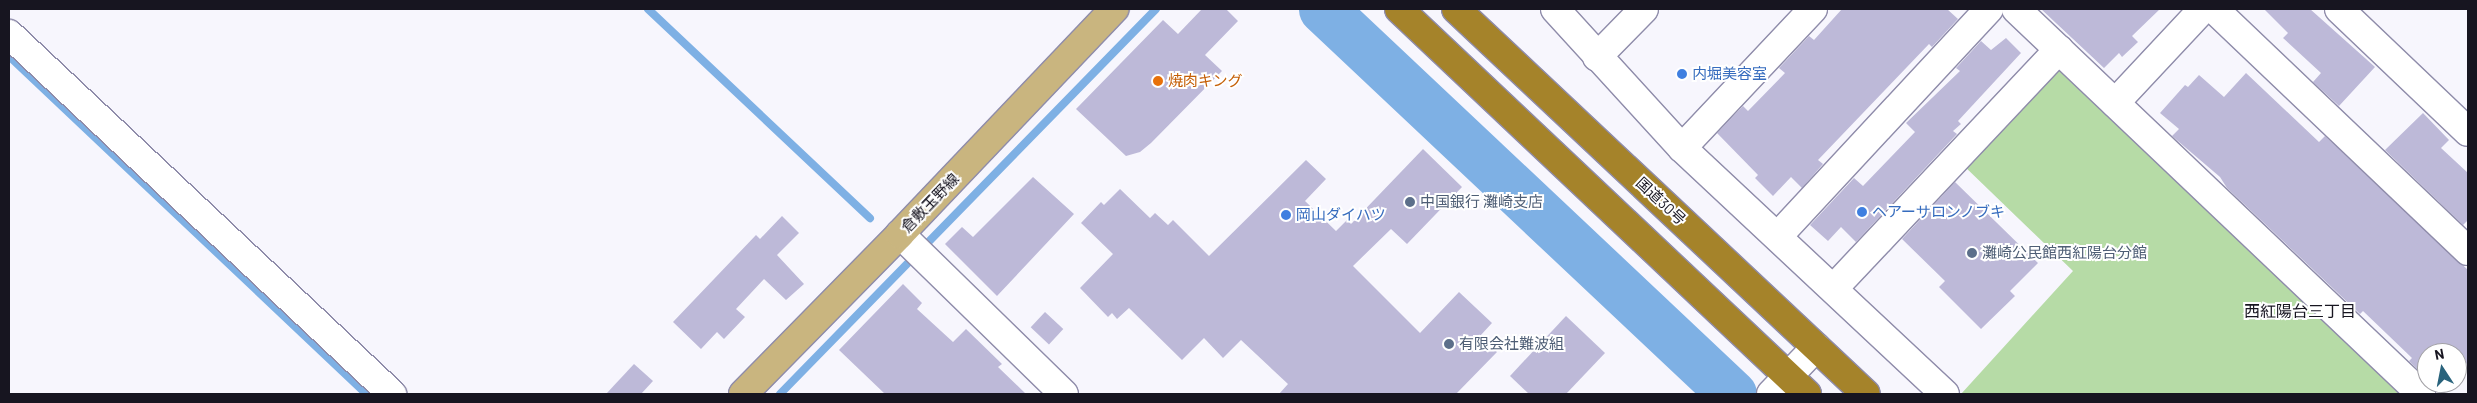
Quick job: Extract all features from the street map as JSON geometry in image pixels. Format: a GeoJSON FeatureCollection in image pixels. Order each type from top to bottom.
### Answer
{"type":"FeatureCollection","features":[{"type":"Feature","properties":{"kind":"highway"},"geometry":{"type":"LineString","coordinates":[[1398,9],[1788,388]]}},
{"type":"Feature","properties":{"kind":"highway","name":"国道30号"},"geometry":{"type":"LineString","coordinates":[[1456,9],[1866,394]]}},
{"type":"Feature","properties":{"kind":"main road","name":"倉敷玉野線"},"geometry":{"type":"LineString","coordinates":[[743,394],[913,246],[1114,9]]}},
{"type":"Feature","properties":{"kind":"street"},"geometry":{"type":"LineString","coordinates":[[1555,9],[1682,148],[1834,288],[1945,394]]}},
{"type":"Feature","properties":{"kind":"street"},"geometry":{"type":"LineString","coordinates":[[1597,57],[1644,9]]}},
{"type":"Feature","properties":{"kind":"street"},"geometry":{"type":"LineString","coordinates":[[1682,148],[1813,9]]}},
{"type":"Feature","properties":{"kind":"street"},"geometry":{"type":"LineString","coordinates":[[1778,236],[1989,9]]}},
{"type":"Feature","properties":{"kind":"street"},"geometry":{"type":"LineString","coordinates":[[2016,9],[2421,394]]}},
{"type":"Feature","properties":{"kind":"street"},"geometry":{"type":"LineString","coordinates":[[2115,103],[2203,9]]}},
{"type":"Feature","properties":{"kind":"street"},"geometry":{"type":"LineString","coordinates":[[2214,9],[2468,251]]}},
{"type":"Feature","properties":{"kind":"street"},"geometry":{"type":"LineString","coordinates":[[2339,9],[2468,132]]}},
{"type":"Feature","properties":{"kind":"street"},"geometry":{"type":"LineString","coordinates":[[9,34],[392,394]]}},
{"type":"Feature","properties":{"kind":"street"},"geometry":{"type":"LineString","coordinates":[[1834,288],[2058,49]]}},
{"type":"Feature","properties":{"kind":"street"},"geometry":{"type":"LineString","coordinates":[[913,246],[1064,394]]}},
{"type":"Feature","properties":{"kind":"street"},"geometry":{"type":"LineString","coordinates":[[1788,388],[1816,346]]}},
{"type":"Feature","properties":{"kind":"green space"},"geometry":{"type":"Polygon","coordinates":[[[2058,67],[2407,394],[1961,394],[2073,271],[1962,164],[2058,67]]]}},
{"type":"Feature","properties":{"kind":"building","name":"焼肉キング"},"geometry":{"type":"Polygon","coordinates":[[[1202,9],[1226,9],[1238,21],[1205,55],[1222,71],[1151,143],[1140,152],[1126,156],[1076,109],[1163,20],[1178,34],[1202,9]]]}},
{"type":"Feature","properties":{"kind":"building"},"geometry":{"type":"Polygon","coordinates":[[[1842,9],[1947,9],[1958,19],[1932,47],[1929,44],[1818,160],[1823,164],[1802,188],[1791,177],[1773,196],[1755,178],[1758,175],[1717,133],[1743,106],[1748,111],[1785,73],[1779,68],[1809,36],[1814,40],[1842,9]]]}},
{"type":"Feature","properties":{"kind":"building"},"geometry":{"type":"Polygon","coordinates":[[[2041,9],[2160,9],[2132,36],[2138,42],[2122,57],[2119,53],[2104,68],[2041,9]]]}},
{"type":"Feature","properties":{"kind":"building"},"geometry":{"type":"Polygon","coordinates":[[[2264,9],[2310,9],[2375,67],[2339,106],[2313,82],[2321,73],[2283,38],[2288,33],[2264,9]]]}},
{"type":"Feature","properties":{"kind":"building"},"geometry":{"type":"Polygon","coordinates":[[[2006,38],[2021,53],[1958,121],[1961,124],[1953,131],[1957,134],[1856,242],[1841,227],[1828,241],[1810,225],[1854,178],[1863,186],[1915,132],[1906,123],[1960,71],[1956,68],[1981,41],[1991,50],[2006,38]]]}},
{"type":"Feature","properties":{"kind":"building"},"geometry":{"type":"Polygon","coordinates":[[[2246,73],[2319,142],[2325,136],[2468,270],[2467,363],[2467,343],[2417,343],[2417,369],[2409,361],[2412,358],[2363,311],[2360,314],[2227,188],[2220,177],[2172,136],[2179,129],[2160,113],[2185,85],[2188,87],[2199,75],[2224,97],[2246,73]]]}},
{"type":"Feature","properties":{"kind":"building"},"geometry":{"type":"Polygon","coordinates":[[[2423,113],[2449,140],[2441,148],[2468,173],[2468,220],[2463,225],[2385,150],[2423,113]]]}},
{"type":"Feature","properties":{"kind":"building"},"geometry":{"type":"Polygon","coordinates":[[[1423,149],[1462,187],[1407,244],[1391,229],[1353,266],[1420,333],[1459,292],[1492,323],[1480,336],[1497,352],[1456,394],[1279,394],[1288,384],[1241,340],[1223,358],[1204,338],[1182,360],[1129,308],[1117,319],[1112,313],[1108,317],[1080,288],[1113,254],[1081,223],[1101,202],[1104,205],[1120,189],[1150,218],[1155,213],[1168,225],[1173,220],[1209,256],[1306,160],[1326,179],[1305,201],[1336,231],[1347,220],[1351,224],[1423,149]]]}},
{"type":"Feature","properties":{"kind":"building"},"geometry":{"type":"Polygon","coordinates":[[[1033,177],[1074,214],[997,296],[945,244],[962,227],[973,237],[1033,177]]]}},
{"type":"Feature","properties":{"kind":"building","name":"灘崎公民館西紅陽台分館"},"geometry":{"type":"Polygon","coordinates":[[[1955,182],[2038,263],[2010,291],[2015,296],[1981,329],[1939,287],[1945,281],[1902,239],[1955,182]]]}},
{"type":"Feature","properties":{"kind":"building"},"geometry":{"type":"Polygon","coordinates":[[[782,216],[799,233],[777,255],[804,284],[786,300],[764,279],[736,309],[745,317],[724,339],[717,332],[701,349],[673,322],[756,235],[760,239],[782,216]]]}},
{"type":"Feature","properties":{"kind":"building"},"geometry":{"type":"Polygon","coordinates":[[[903,284],[922,303],[917,309],[953,342],[966,329],[1002,364],[998,367],[1026,394],[885,394],[839,350],[903,284]]]}},
{"type":"Feature","properties":{"kind":"building"},"geometry":{"type":"Polygon","coordinates":[[[1045,312],[1063,329],[1049,344],[1031,327],[1045,312]]]}},
{"type":"Feature","properties":{"kind":"building"},"geometry":{"type":"Polygon","coordinates":[[[1566,316],[1605,353],[1566,394],[1529,394],[1510,376],[1566,316]]]}},
{"type":"Feature","properties":{"kind":"building"},"geometry":{"type":"Polygon","coordinates":[[[634,364],[653,381],[641,394],[606,394],[634,364]]]}},
{"type":"Feature","properties":{"kind":"waterway"},"geometry":{"type":"LineString","coordinates":[[648,9],[870,218]]}},
{"type":"Feature","properties":{"kind":"waterway"},"geometry":{"type":"LineString","coordinates":[[780,394],[1156,9]]}},
{"type":"Feature","properties":{"kind":"waterway"},"geometry":{"type":"LineString","coordinates":[[1323,9],[1732,394]]}},
{"type":"Feature","properties":{"kind":"waterway"},"geometry":{"type":"LineString","coordinates":[[9,56],[366,394]]}},
{"type":"Feature","properties":{"kind":"place","name":"内堀美容室"},"geometry":{"type":"Point","coordinates":[1682,74]}},
{"type":"Feature","properties":{"kind":"place","name":"焼肉キング"},"geometry":{"type":"Point","coordinates":[1158,81]}},
{"type":"Feature","properties":{"kind":"place","name":"中国銀行 灘崎支店"},"geometry":{"type":"Point","coordinates":[1410,202]}},
{"type":"Feature","properties":{"kind":"place","name":"ヘアーサロンノブキ"},"geometry":{"type":"Point","coordinates":[1862,212]}},
{"type":"Feature","properties":{"kind":"place","name":"岡山ダイハツ"},"geometry":{"type":"Point","coordinates":[1286,215]}},
{"type":"Feature","properties":{"kind":"place","name":"灘崎公民館西紅陽台分館"},"geometry":{"type":"Point","coordinates":[1972,253]}},
{"type":"Feature","properties":{"kind":"place","name":"有限会社難波組"},"geometry":{"type":"Point","coordinates":[1449,344]}},
{"type":"Feature","properties":{"kind":"district","name":"西紅陽台三丁目"},"geometry":{"type":"Point","coordinates":[2300,311]}}]}
